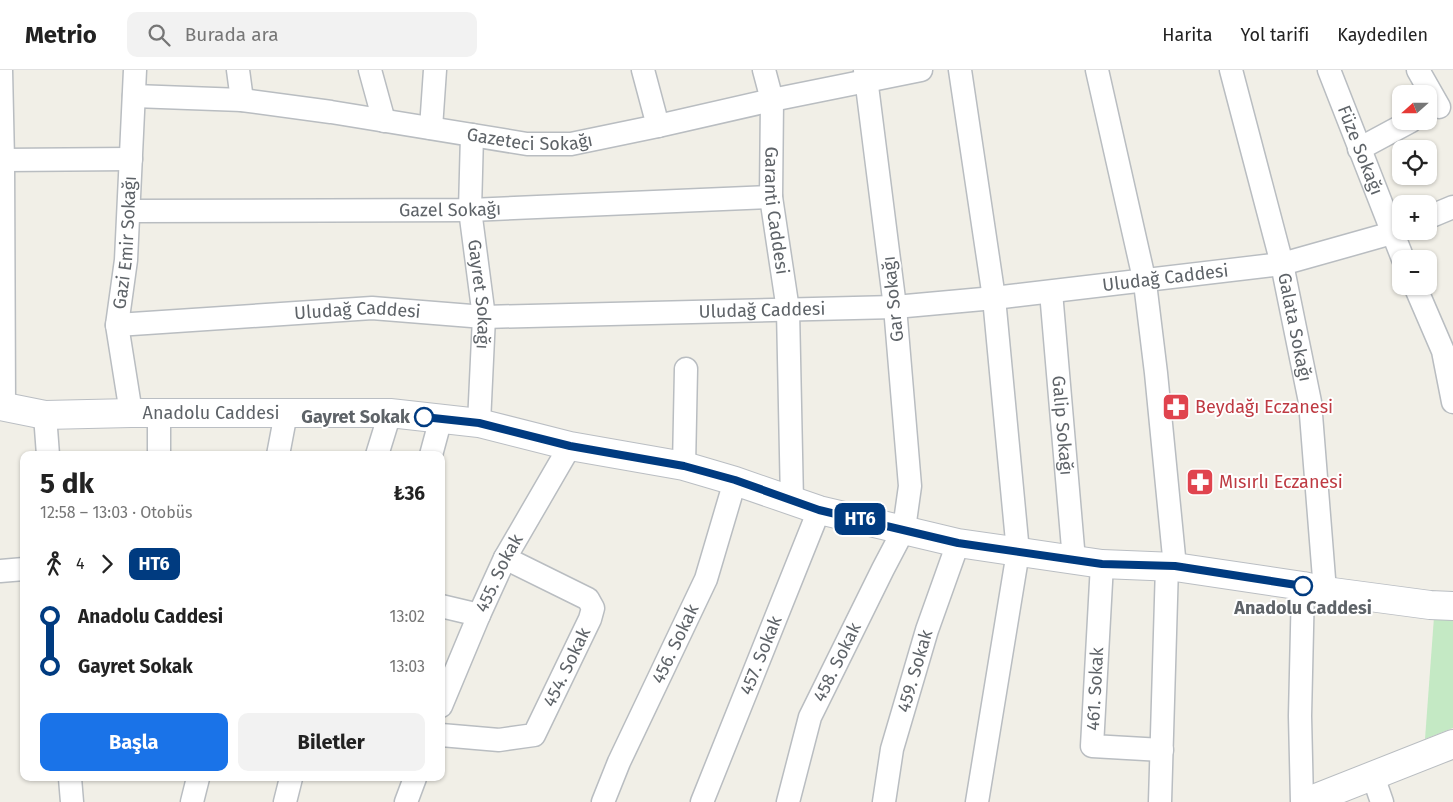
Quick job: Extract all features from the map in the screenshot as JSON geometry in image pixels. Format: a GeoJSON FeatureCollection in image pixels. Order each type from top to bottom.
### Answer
{"type":"FeatureCollection","features":[{"type":"Feature","properties":{"kind":"main road","name":"Anadolu Caddesi"},"geometry":{"type":"LineString","coordinates":[[2,407],[45,415],[131,413],[390,413],[479,423],[570,446],[684,466],[735,480],[792,502],[819,510],[958,543],[1102,564],[1171,566],[1430,605],[1453,606]]}},
{"type":"Feature","properties":{"kind":"main road"},"geometry":{"type":"LineString","coordinates":[[1306,802],[1453,744]]}},
{"type":"Feature","properties":{"kind":"street"},"geometry":{"type":"LineString","coordinates":[[1,70],[3,160],[2,407]]}},
{"type":"Feature","properties":{"kind":"street","name":"Gazi Emir Sokağı"},"geometry":{"type":"LineString","coordinates":[[131,413],[117,325],[126,260],[135,70]]}},
{"type":"Feature","properties":{"kind":"street"},"geometry":{"type":"LineString","coordinates":[[238,70],[242,100]]}},
{"type":"Feature","properties":{"kind":"street"},"geometry":{"type":"LineString","coordinates":[[370,70],[384,120]]}},
{"type":"Feature","properties":{"kind":"street"},"geometry":{"type":"LineString","coordinates":[[432,128],[435,70]]}},
{"type":"Feature","properties":{"kind":"street"},"geometry":{"type":"LineString","coordinates":[[643,70],[658,126]]}},
{"type":"Feature","properties":{"kind":"street","name":"Garanti Caddesi"},"geometry":{"type":"LineString","coordinates":[[764,70],[772,100],[771,197],[788,310],[792,502]]}},
{"type":"Feature","properties":{"kind":"street","name":"Gazeteci Sokağı"},"geometry":{"type":"LineString","coordinates":[[134,96],[242,100],[384,120],[527,144],[571,144],[772,100],[866,76],[921,70]]}},
{"type":"Feature","properties":{"kind":"street"},"geometry":{"type":"LineString","coordinates":[[960,70],[994,298],[1018,552],[977,802]]}},
{"type":"Feature","properties":{"kind":"street"},"geometry":{"type":"LineString","coordinates":[[1097,70],[1144,281],[1156,373],[1171,566],[1160,802]]}},
{"type":"Feature","properties":{"kind":"street","name":"Galata Sokağı"},"geometry":{"type":"LineString","coordinates":[[1231,70],[1282,264],[1310,402],[1314,588],[1300,716],[1302,802]]}},
{"type":"Feature","properties":{"kind":"street","name":"Füze Sokağı"},"geometry":{"type":"LineString","coordinates":[[1328,70],[1359,149],[1392,220]]}},
{"type":"Feature","properties":{"kind":"street"},"geometry":{"type":"LineString","coordinates":[[1418,70],[1440,106]]}},
{"type":"Feature","properties":{"kind":"street","name":"Gar Sokağı"},"geometry":{"type":"LineString","coordinates":[[866,76],[895,307],[910,486],[904,530]]}},
{"type":"Feature","properties":{"kind":"street"},"geometry":{"type":"LineString","coordinates":[[1359,149],[1394,130]]}},
{"type":"Feature","properties":{"kind":"street","name":"Gayret Sokağı"},"geometry":{"type":"LineString","coordinates":[[472,135],[470,210],[484,317],[479,423]]}},
{"type":"Feature","properties":{"kind":"street"},"geometry":{"type":"LineString","coordinates":[[3,160],[131,159]]}},
{"type":"Feature","properties":{"kind":"street","name":"Gazel Sokağı"},"geometry":{"type":"LineString","coordinates":[[129,211],[470,210],[771,197]]}},
{"type":"Feature","properties":{"kind":"street"},"geometry":{"type":"LineString","coordinates":[[1437,214],[1453,207]]}},
{"type":"Feature","properties":{"kind":"street","name":"Uludağ Caddesi"},"geometry":{"type":"LineString","coordinates":[[117,325],[372,308],[484,317],[895,307],[1051,292],[1282,264],[1392,232]]}},
{"type":"Feature","properties":{"kind":"street","name":"Galip Sokağı"},"geometry":{"type":"LineString","coordinates":[[1051,292],[1074,560]]}},
{"type":"Feature","properties":{"kind":"street"},"geometry":{"type":"LineString","coordinates":[[1419,295],[1443,351],[1453,402]]}},
{"type":"Feature","properties":{"kind":"street"},"geometry":{"type":"LineString","coordinates":[[684,466],[686,369]]}},
{"type":"Feature","properties":{"kind":"street"},"geometry":{"type":"LineString","coordinates":[[279,451],[286,413]]}},
{"type":"Feature","properties":{"kind":"street"},"geometry":{"type":"LineString","coordinates":[[378,451],[390,413]]}},
{"type":"Feature","properties":{"kind":"street"},"geometry":{"type":"LineString","coordinates":[[159,414],[159,451]]}},
{"type":"Feature","properties":{"kind":"street"},"geometry":{"type":"LineString","coordinates":[[45,415],[48,451]]}},
{"type":"Feature","properties":{"kind":"street"},"geometry":{"type":"LineString","coordinates":[[432,451],[441,418]]}},
{"type":"Feature","properties":{"kind":"street","name":"455. Sokak"},"geometry":{"type":"LineString","coordinates":[[445,696],[505,558],[570,446]]}},
{"type":"Feature","properties":{"kind":"street","name":"456. Sokak"},"geometry":{"type":"LineString","coordinates":[[603,802],[619,762],[706,579],[735,480]]}},
{"type":"Feature","properties":{"kind":"street","name":"457. Sokak"},"geometry":{"type":"LineString","coordinates":[[702,802],[819,510]]}},
{"type":"Feature","properties":{"kind":"street","name":"458. Sokak"},"geometry":{"type":"LineString","coordinates":[[788,802],[810,717],[904,530]]}},
{"type":"Feature","properties":{"kind":"street","name":"459. Sokak"},"geometry":{"type":"LineString","coordinates":[[884,802],[892,749],[927,630],[958,543]]}},
{"type":"Feature","properties":{"kind":"street","name":"454. Sokak"},"geometry":{"type":"LineString","coordinates":[[445,735],[499,740],[534,735],[590,619],[593,608],[588,598],[505,558]]}},
{"type":"Feature","properties":{"kind":"street","name":"461. Sokak"},"geometry":{"type":"LineString","coordinates":[[1102,564],[1092,746],[1162,750]]}},
{"type":"Feature","properties":{"kind":"street"},"geometry":{"type":"LineString","coordinates":[[0,571],[20,569]]}},
{"type":"Feature","properties":{"kind":"street"},"geometry":{"type":"LineString","coordinates":[[445,607],[479,615]]}},
{"type":"Feature","properties":{"kind":"street"},"geometry":{"type":"LineString","coordinates":[[1373,776],[1382,802]]}},
{"type":"Feature","properties":{"kind":"street"},"geometry":{"type":"LineString","coordinates":[[70,781],[72,802]]}},
{"type":"Feature","properties":{"kind":"street"},"geometry":{"type":"LineString","coordinates":[[192,802],[197,781]]}},
{"type":"Feature","properties":{"kind":"street"},"geometry":{"type":"LineString","coordinates":[[285,802],[290,781]]}},
{"type":"Feature","properties":{"kind":"street"},"geometry":{"type":"LineString","coordinates":[[406,802],[414,781]]}},
{"type":"Feature","properties":{"kind":"green space"},"geometry":{"type":"Polygon","coordinates":[[[1434,617],[1453,618],[1453,728],[1425,739],[1434,617]]]}},
{"type":"Feature","properties":{"kind":"bus line","name":"HT6"},"geometry":{"type":"LineString","coordinates":[[424,417],[479,423],[570,446],[684,466],[735,480],[792,502],[819,510],[958,543],[1102,564],[1175,566],[1303,586]]}},
{"type":"Feature","properties":{"kind":"place","name":"Beydağı Eczanesi"},"geometry":{"type":"Point","coordinates":[1176,407]}},
{"type":"Feature","properties":{"kind":"place","name":"Gayret Sokak"},"geometry":{"type":"Point","coordinates":[424,417]}},
{"type":"Feature","properties":{"kind":"place","name":"Mısırlı Eczanesi"},"geometry":{"type":"Point","coordinates":[1200,482]}},
{"type":"Feature","properties":{"kind":"place","name":"Anadolu Caddesi"},"geometry":{"type":"Point","coordinates":[1303,586]}}]}
